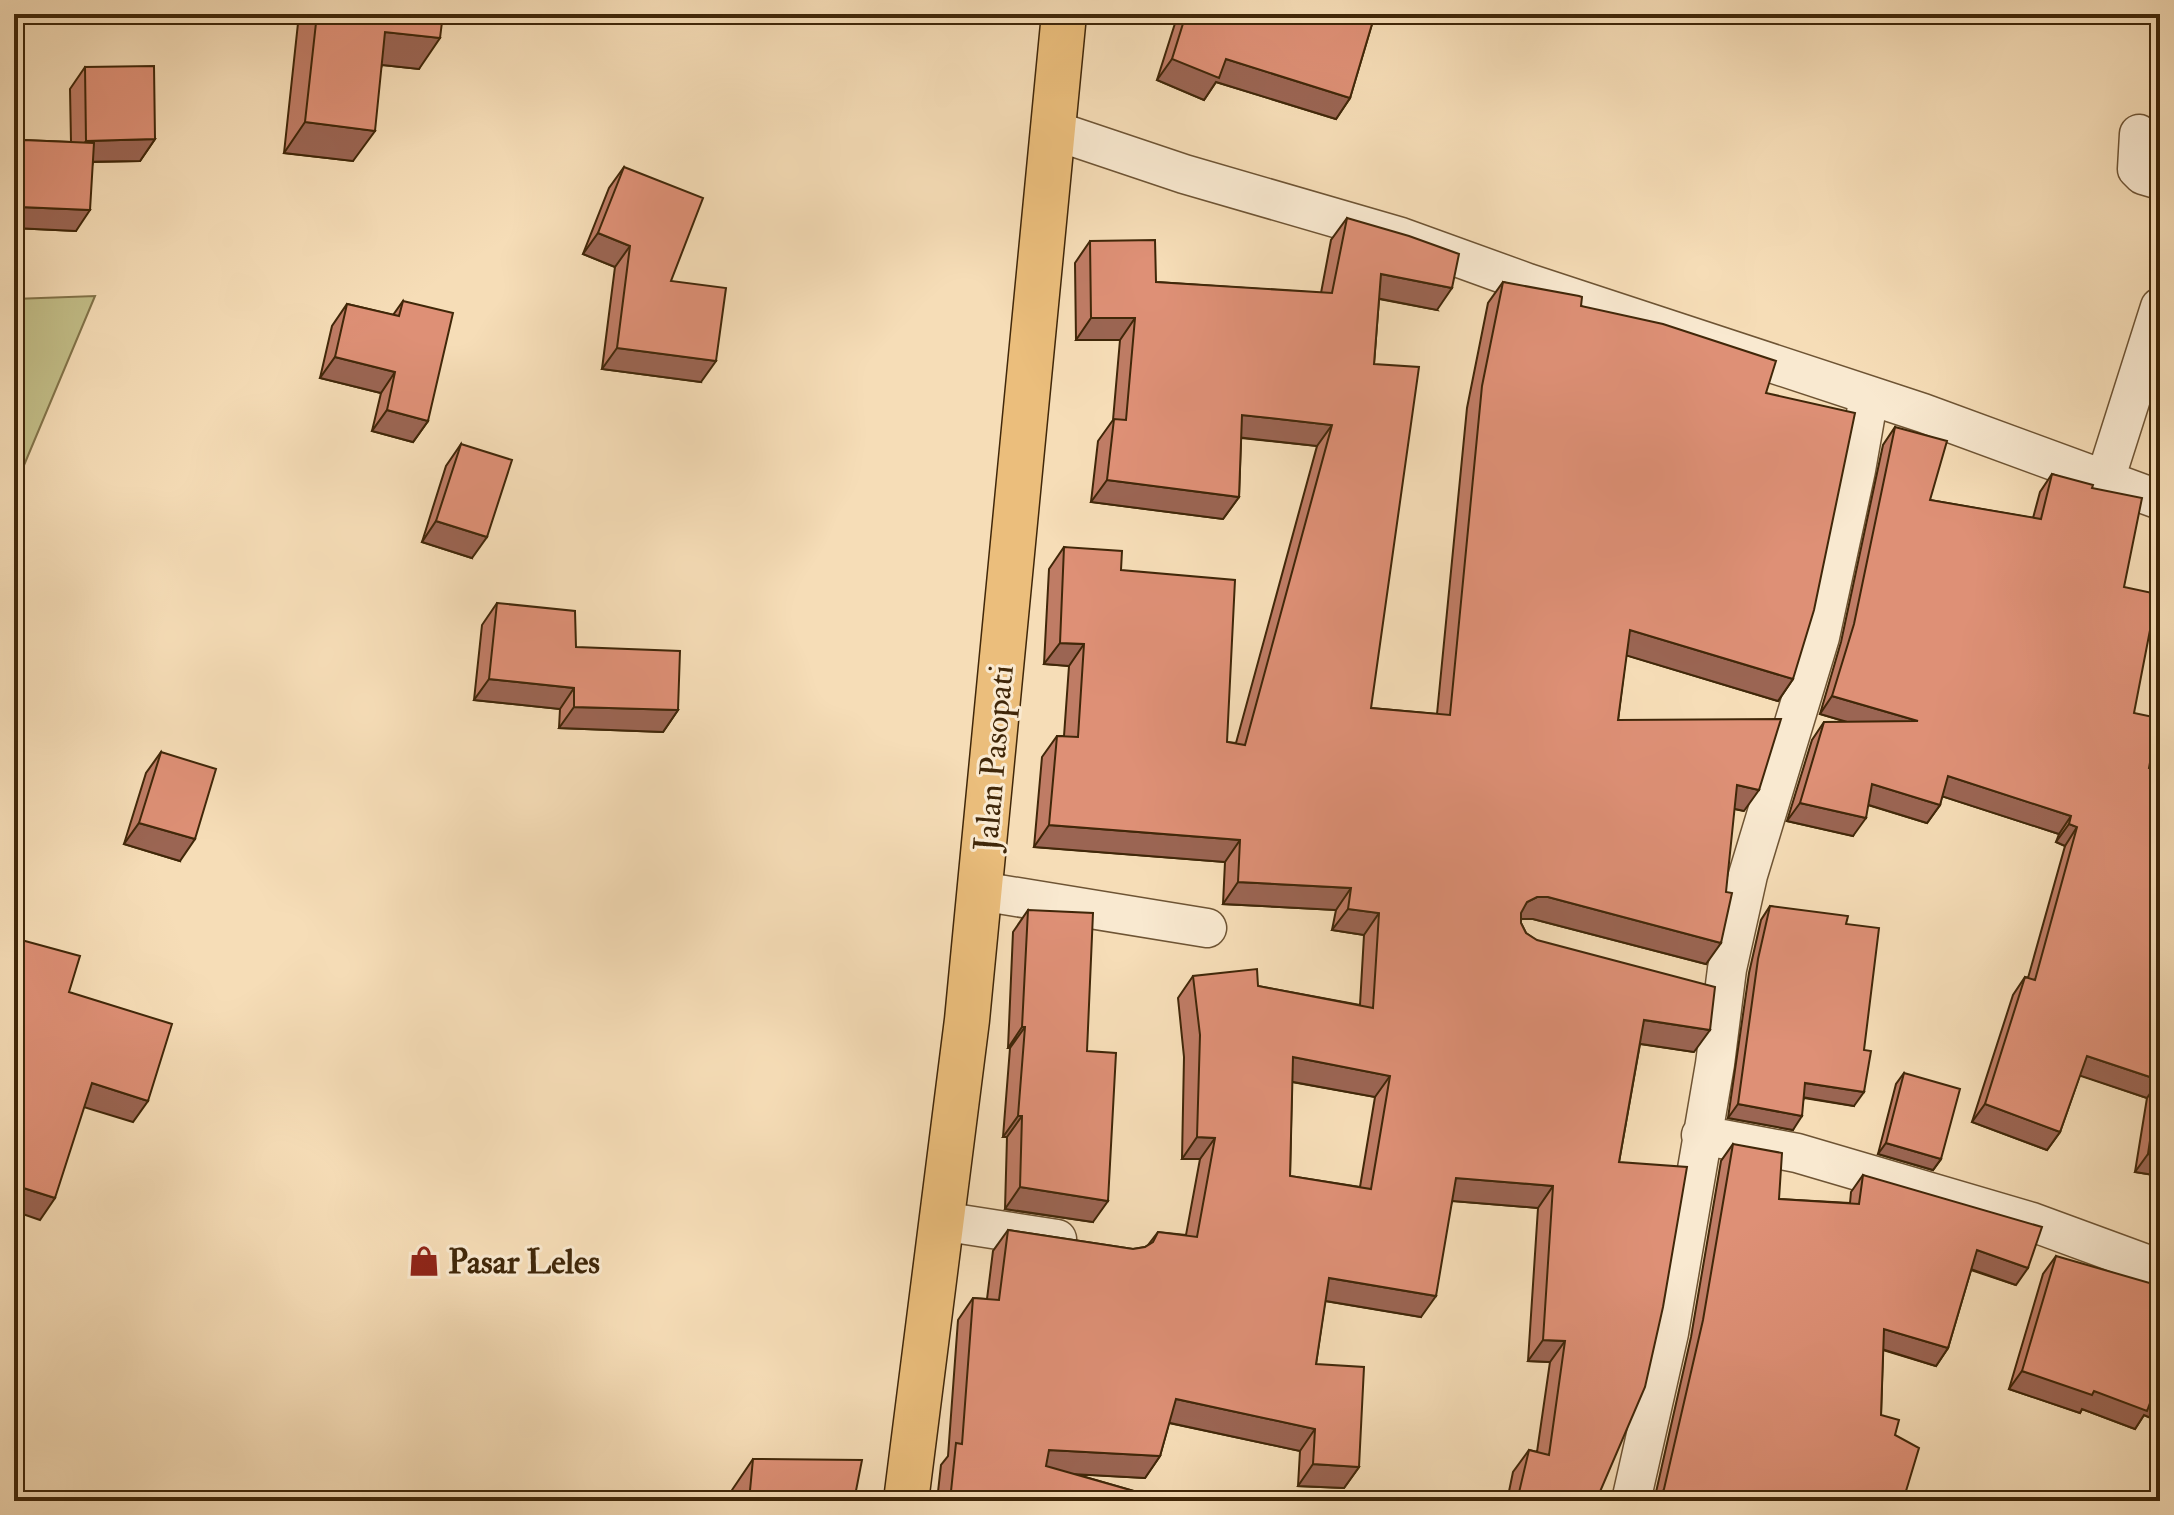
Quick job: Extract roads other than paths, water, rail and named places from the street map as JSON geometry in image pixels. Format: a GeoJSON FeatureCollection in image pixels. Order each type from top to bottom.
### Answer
{"type":"FeatureCollection","features":[{"type":"Feature","properties":{"kind":"main road","name":"Jalan Pasopati"},"geometry":{"type":"LineString","coordinates":[[906,1501],[967,1020],[1064,14]]}},
{"type":"Feature","properties":{"kind":"street"},"geometry":{"type":"LineString","coordinates":[[1053,130],[1184,174],[1401,237],[1528,283],[1923,413],[2160,500]]}},
{"type":"Feature","properties":{"kind":"street"},"geometry":{"type":"LineString","coordinates":[[2139,134],[2137,169],[2143,175],[2160,180]]}},
{"type":"Feature","properties":{"kind":"street"},"geometry":{"type":"LineString","coordinates":[[2105,480],[2160,307]]}},
{"type":"Feature","properties":{"kind":"street"},"geometry":{"type":"LineString","coordinates":[[1631,1501],[1669,1333],[1701,1135],[1709,988],[1748,875],[1820,637],[1869,396]]}},
{"type":"Feature","properties":{"kind":"street"},"geometry":{"type":"LineString","coordinates":[[980,891],[1207,928]]}},
{"type":"Feature","properties":{"kind":"street"},"geometry":{"type":"LineString","coordinates":[[1701,1135],[1797,1153],[2032,1222],[2160,1269]]}},
{"type":"Feature","properties":{"kind":"street"},"geometry":{"type":"LineString","coordinates":[[941,1221],[1091,1244]]}},
{"type":"Feature","properties":{"kind":"place","name":"Pasar Leles"},"geometry":{"type":"Point","coordinates":[424,1261]}}]}
